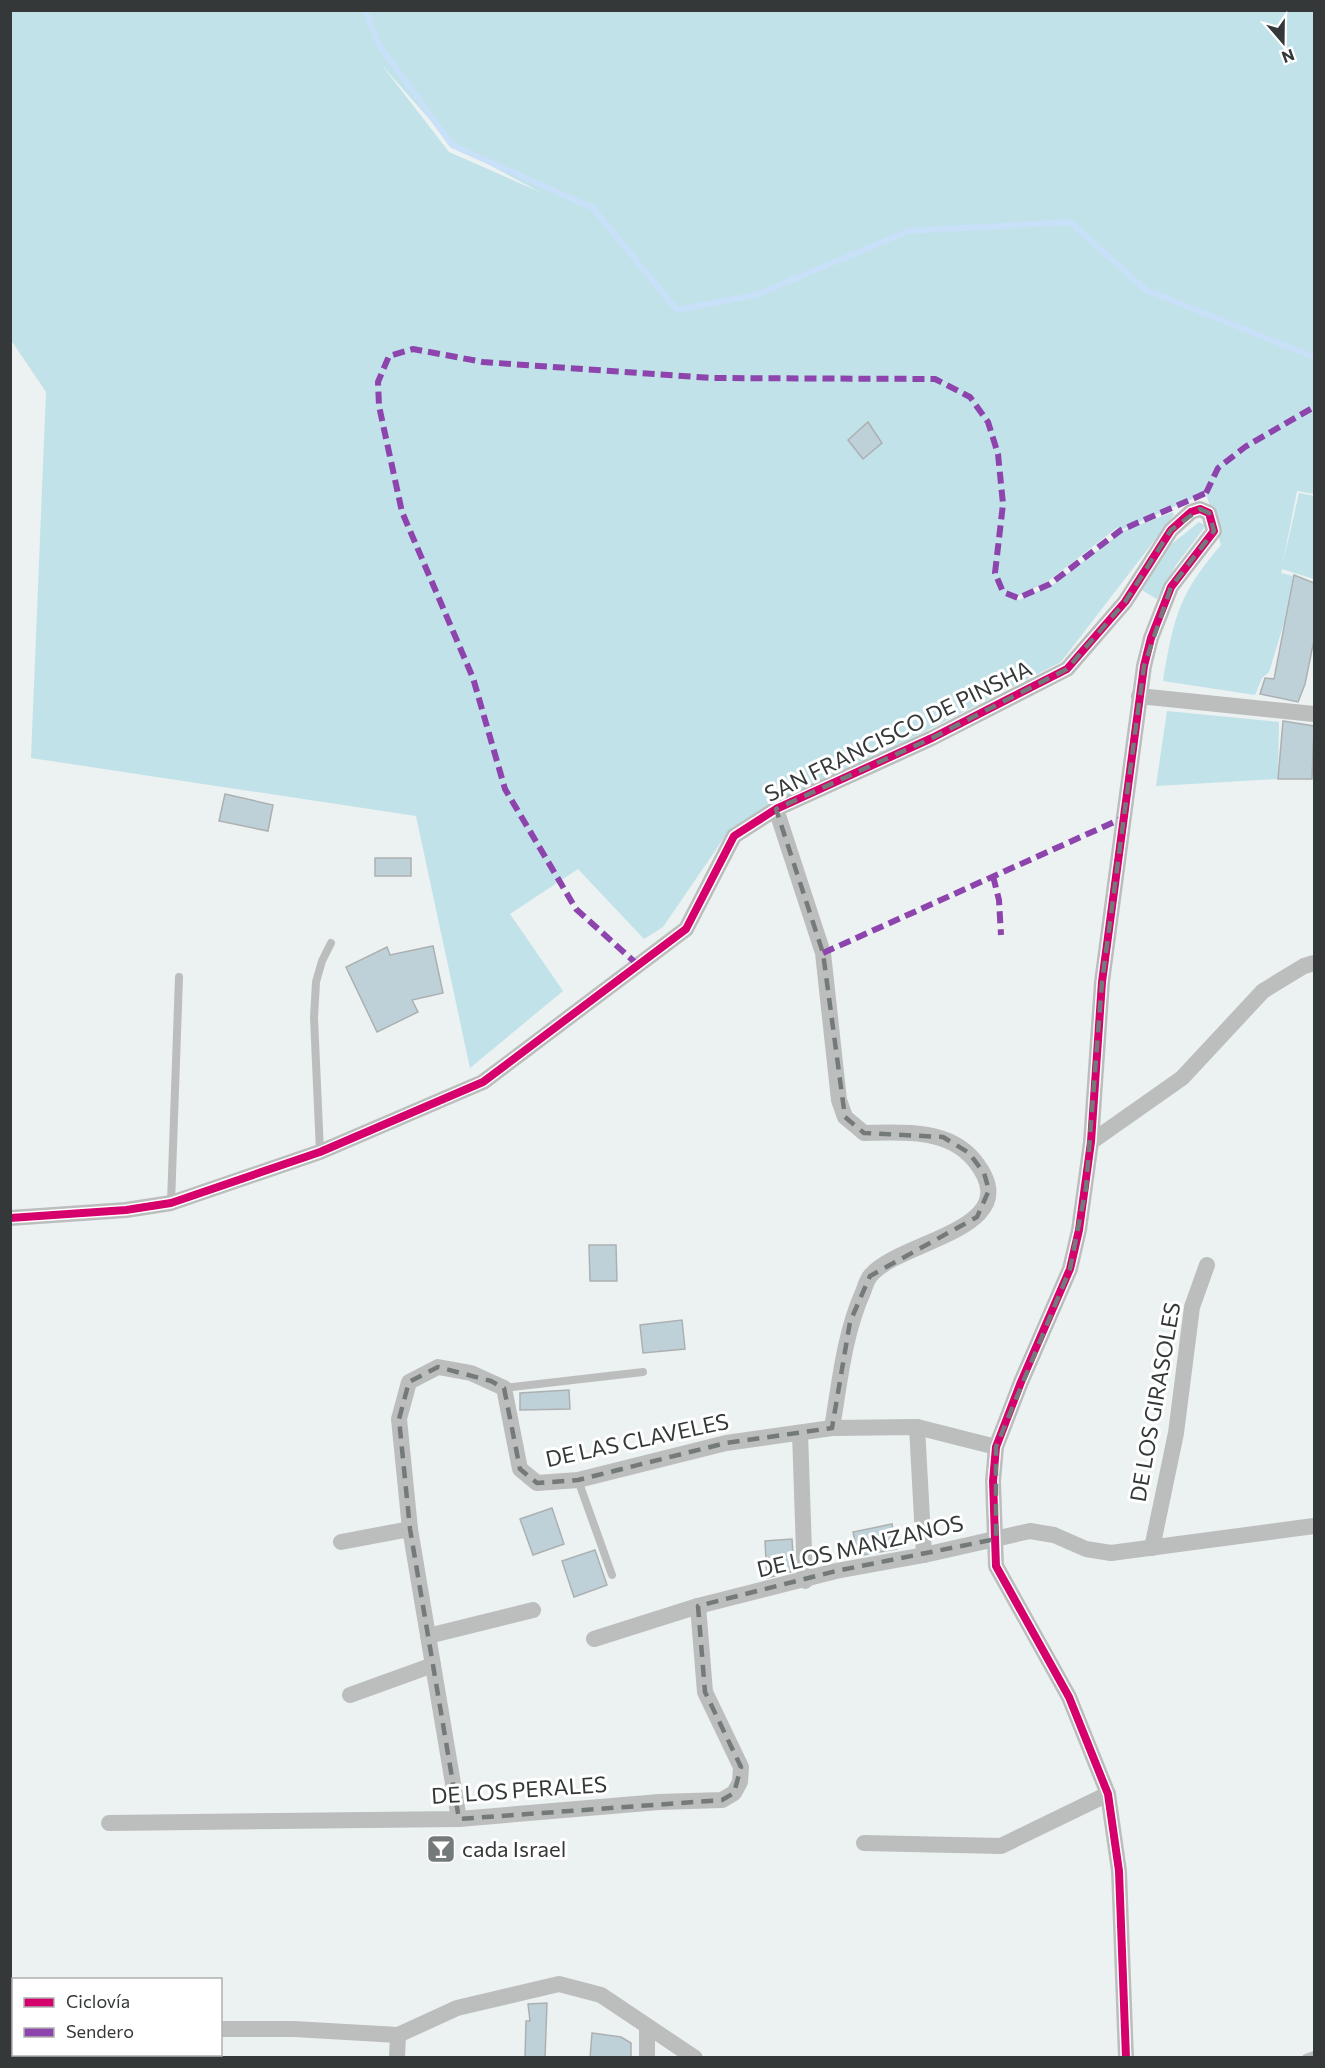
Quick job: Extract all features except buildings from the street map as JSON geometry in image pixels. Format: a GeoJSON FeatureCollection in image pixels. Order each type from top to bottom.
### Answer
{"type":"FeatureCollection","features":[{"type":"Feature","properties":{"kind":"street","name":"SAN FRANCISCO DE PINSHA"},"geometry":{"type":"LineString","coordinates":[[10,1218],[126,1210],[171,1203],[320,1152],[483,1082],[686,929],[734,836],[776,809],[932,738],[1067,669],[1125,602],[1171,530],[1191,512],[1200,509],[1209,513],[1214,531],[1171,587],[1151,638],[1139,696]]}},
{"type":"Feature","properties":{"kind":"street"},"geometry":{"type":"LineString","coordinates":[[1126,2058],[1119,1871],[1108,1794],[1069,1697],[996,1566],[993,1481],[996,1447],[1021,1382],[1070,1269],[1086,1188],[1102,982],[1139,696],[1314,714]]}},
{"type":"Feature","properties":{"kind":"street"},"geometry":{"type":"LineString","coordinates":[[776,809],[823,952],[839,1100],[845,1117],[864,1133],[892,1132],[943,1137],[969,1153],[984,1173],[989,1190],[988,1202],[977,1217],[890,1261],[870,1276],[850,1322],[832,1428]]}},
{"type":"Feature","properties":{"kind":"street"},"geometry":{"type":"LineString","coordinates":[[1091,1142],[1120,1119],[1182,1078],[1263,991],[1304,966],[1314,963]]}},
{"type":"Feature","properties":{"kind":"street","name":"DE LOS GIRASOLES"},"geometry":{"type":"LineString","coordinates":[[1152,1548],[1176,1433],[1192,1307],[1207,1265]]}},
{"type":"Feature","properties":{"kind":"street"},"geometry":{"type":"LineString","coordinates":[[459,1819],[410,1529],[399,1419],[409,1382],[438,1366],[471,1373],[504,1388]]}},
{"type":"Feature","properties":{"kind":"street","name":"DE LAS CLAVELES"},"geometry":{"type":"LineString","coordinates":[[504,1388],[520,1469],[537,1483],[578,1480],[726,1443],[832,1428],[917,1427],[996,1447]]}},
{"type":"Feature","properties":{"kind":"street"},"geometry":{"type":"LineString","coordinates":[[917,1427],[924,1555]]}},
{"type":"Feature","properties":{"kind":"street"},"geometry":{"type":"LineString","coordinates":[[800,1433],[805,1581]]}},
{"type":"Feature","properties":{"kind":"street","name":"DE LOS MANZANOS"},"geometry":{"type":"LineString","coordinates":[[594,1639],[698,1606],[805,1581],[836,1571],[924,1555],[1030,1531],[1054,1535],[1086,1549],[1112,1553],[1314,1526]]}},
{"type":"Feature","properties":{"kind":"street"},"geometry":{"type":"LineString","coordinates":[[341,1542],[410,1529]]}},
{"type":"Feature","properties":{"kind":"street","name":"DE LOS PERALES"},"geometry":{"type":"LineString","coordinates":[[109,1823],[459,1819],[659,1802],[708,1803],[722,1800],[734,1792],[740,1782],[741,1767],[705,1692],[698,1606]]}},
{"type":"Feature","properties":{"kind":"street"},"geometry":{"type":"LineString","coordinates":[[428,1636],[533,1610]]}},
{"type":"Feature","properties":{"kind":"street"},"geometry":{"type":"LineString","coordinates":[[350,1695],[433,1665]]}},
{"type":"Feature","properties":{"kind":"street"},"geometry":{"type":"LineString","coordinates":[[864,1843],[1000,1846],[1108,1794]]}},
{"type":"Feature","properties":{"kind":"street"},"geometry":{"type":"LineString","coordinates":[[222,2029],[294,2029],[398,2035],[457,2008],[559,1984],[601,1995],[695,2058]]}},
{"type":"Feature","properties":{"kind":"street"},"geometry":{"type":"LineString","coordinates":[[647,2027],[647,2058]]}},
{"type":"Feature","properties":{"kind":"street"},"geometry":{"type":"LineString","coordinates":[[398,2035],[398,2058]]}},
{"type":"Feature","properties":{"kind":"lane"},"geometry":{"type":"LineString","coordinates":[[320,1152],[316,982],[331,943]]}},
{"type":"Feature","properties":{"kind":"lane"},"geometry":{"type":"LineString","coordinates":[[171,1203],[179,977]]}},
{"type":"Feature","properties":{"kind":"lane"},"geometry":{"type":"LineString","coordinates":[[504,1388],[643,1372]]}},
{"type":"Feature","properties":{"kind":"lane"},"geometry":{"type":"LineString","coordinates":[[578,1480],[612,1575]]}},
{"type":"Feature","properties":{"kind":"lane"},"geometry":{"type":"LineString","coordinates":[[1306,2058],[1314,2055]]}},
{"type":"Feature","properties":{"kind":"highlighted area"},"geometry":{"type":"Polygon","coordinates":[[[1200,509],[1209,513],[1214,531],[1171,587],[1144,666],[1102,982],[1086,1188],[1070,1269],[996,1447],[996,1539],[836,1571],[698,1606],[705,1692],[741,1767],[734,1793],[722,1800],[459,1819],[410,1529],[399,1419],[409,1382],[438,1367],[491,1381],[504,1388],[520,1469],[537,1483],[578,1480],[726,1443],[832,1428],[850,1322],[870,1276],[977,1217],[989,1190],[984,1173],[969,1153],[943,1137],[864,1133],[845,1117],[823,953],[776,809],[932,738],[1067,669],[1125,602],[1171,530],[1200,509]]]}},
{"type":"Feature","properties":{"kind":"shaded area"},"geometry":{"type":"Polygon","coordinates":[[[10,11],[1314,11],[1314,494],[1297,491],[1282,567],[1299,493],[1314,496],[1314,579],[1282,569],[1281,573],[1293,576],[1284,623],[1269,672],[1262,678],[1255,695],[1163,681],[1180,608],[1195,578],[1221,545],[1206,493],[1121,530],[1118,527],[1047,582],[1017,596],[1004,594],[1019,600],[1054,584],[1123,531],[1173,512],[1174,515],[1061,662],[728,832],[663,927],[644,939],[578,869],[510,914],[563,991],[470,1068],[416,816],[31,758],[46,392],[11,340],[10,11]],[[381,64],[449,152],[540,192],[452,145],[381,64]]]}},
{"type":"Feature","properties":{"kind":"shaded area"},"geometry":{"type":"Polygon","coordinates":[[[1199,522],[1205,525],[1204,528],[1176,565],[1157,599],[1138,588],[1163,551],[1199,522]]]}},
{"type":"Feature","properties":{"kind":"shaded area"},"geometry":{"type":"Polygon","coordinates":[[[1167,711],[1279,722],[1278,779],[1156,786],[1167,711]]]}},
{"type":"Feature","properties":{"kind":"waterway"},"geometry":{"type":"LineString","coordinates":[[365,10],[379,45],[452,145],[593,208],[677,310],[756,295],[909,231],[1070,222],[1146,290],[1314,357]]}},
{"type":"Feature","properties":{"kind":"marked path"},"geometry":{"type":"LineString","coordinates":[[638,965],[576,909],[505,789],[473,678],[402,512],[379,406],[378,382],[389,356],[413,349],[483,362],[711,378],[935,379],[970,397],[988,422],[998,454],[1003,504],[995,573],[1003,592],[1018,598],[1050,584],[1121,530],[1206,493]]}},
{"type":"Feature","properties":{"kind":"marked path"},"geometry":{"type":"LineString","coordinates":[[1206,493],[1218,468],[1245,447],[1314,407]]}},
{"type":"Feature","properties":{"kind":"marked path"},"geometry":{"type":"LineString","coordinates":[[823,953],[1123,818]]}},
{"type":"Feature","properties":{"kind":"marked path"},"geometry":{"type":"LineString","coordinates":[[993,876],[999,900],[1001,935]]}},
{"type":"Feature","properties":{"kind":"cycle path"},"geometry":{"type":"LineString","coordinates":[[10,1218],[126,1210],[171,1203],[320,1152],[483,1082],[686,929],[734,836],[776,809],[932,738],[1067,669],[1125,602],[1171,530],[1191,512],[1200,509],[1209,513],[1214,531],[1171,587],[1151,638],[1144,666],[1102,982],[1091,1142],[1079,1230],[1070,1269],[1021,1382],[996,1447],[993,1481],[996,1566],[1069,1697],[1108,1794],[1119,1871],[1126,2058]]}},
{"type":"Feature","properties":{"kind":"place","name":"cada Israel"},"geometry":{"type":"Point","coordinates":[441,1849]}}]}
